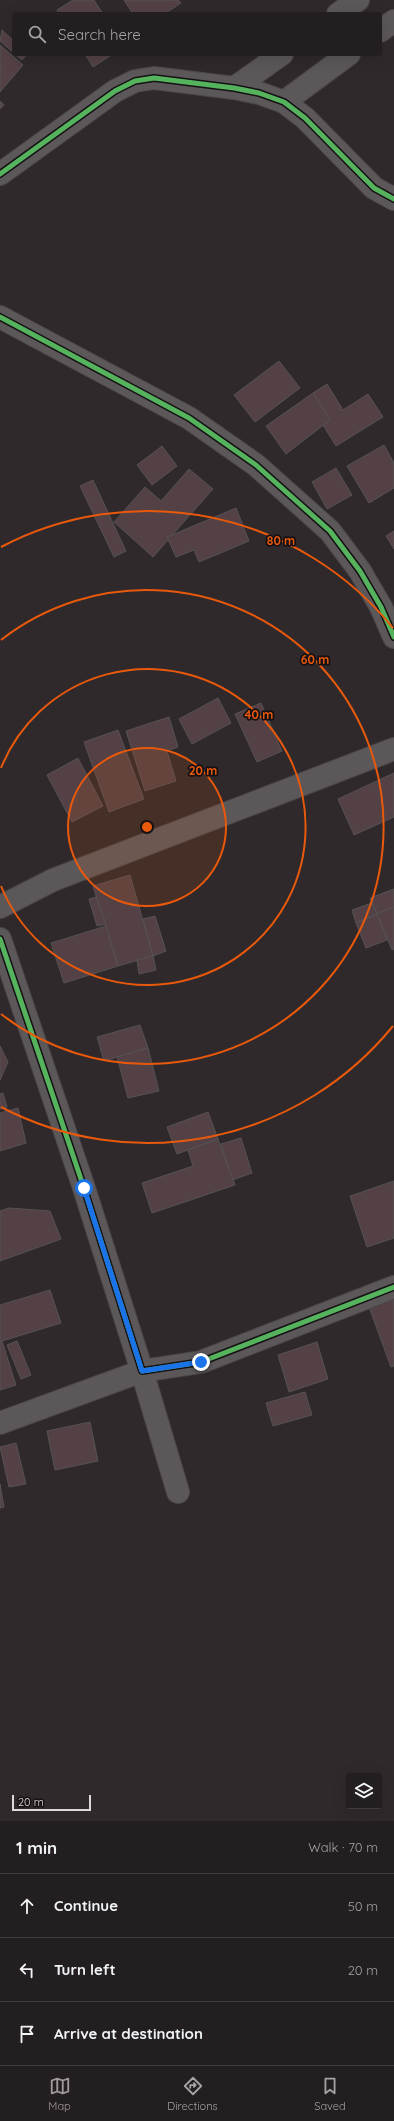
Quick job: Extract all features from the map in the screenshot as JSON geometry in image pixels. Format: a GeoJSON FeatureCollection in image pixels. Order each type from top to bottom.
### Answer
{"type":"FeatureCollection","features":[{"type":"Feature","properties":{"kind":"street"},"geometry":{"type":"LineString","coordinates":[[341,12],[358,0]]}},
{"type":"Feature","properties":{"kind":"street"},"geometry":{"type":"LineString","coordinates":[[382,30],[394,21]]}},
{"type":"Feature","properties":{"kind":"street"},"geometry":{"type":"LineString","coordinates":[[234,88],[279,56]]}},
{"type":"Feature","properties":{"kind":"street"},"geometry":{"type":"LineString","coordinates":[[284,102],[346,56]]}},
{"type":"Feature","properties":{"kind":"street"},"geometry":{"type":"LineString","coordinates":[[0,174],[115,91],[135,81],[154,78],[234,88],[259,93],[284,102],[305,118],[374,188],[394,199]]}},
{"type":"Feature","properties":{"kind":"street"},"geometry":{"type":"LineString","coordinates":[[0,317],[189,418],[256,465],[330,532],[360,571],[381,607],[394,637]]}},
{"type":"Feature","properties":{"kind":"street"},"geometry":{"type":"LineString","coordinates":[[0,907],[53,880],[394,749]]}},
{"type":"Feature","properties":{"kind":"street"},"geometry":{"type":"LineString","coordinates":[[0,939],[84,1188],[142,1371],[178,1492]]}},
{"type":"Feature","properties":{"kind":"street"},"geometry":{"type":"LineString","coordinates":[[0,1422],[142,1371],[201,1362],[394,1287]]}},
{"type":"Feature","properties":{"kind":"building"},"geometry":{"type":"Polygon","coordinates":[[[73,0],[94,0],[102,12],[58,12],[57,10],[73,0]]]}},
{"type":"Feature","properties":{"kind":"building"},"geometry":{"type":"Polygon","coordinates":[[[124,0],[178,0],[181,3],[167,12],[132,12],[124,0]]]}},
{"type":"Feature","properties":{"kind":"building"},"geometry":{"type":"Polygon","coordinates":[[[2,30],[12,39],[12,51],[0,41],[2,30]]]}},
{"type":"Feature","properties":{"kind":"building"},"geometry":{"type":"Polygon","coordinates":[[[0,45],[23,65],[0,92],[0,45]]]}},
{"type":"Feature","properties":{"kind":"building"},"geometry":{"type":"Polygon","coordinates":[[[17,56],[25,56],[22,60],[17,56]]]}},
{"type":"Feature","properties":{"kind":"building"},"geometry":{"type":"Polygon","coordinates":[[[86,56],[110,56],[93,67],[86,56]]]}},
{"type":"Feature","properties":{"kind":"building"},"geometry":{"type":"Polygon","coordinates":[[[0,101],[4,105],[0,109],[0,101]]]}},
{"type":"Feature","properties":{"kind":"building"},"geometry":{"type":"Polygon","coordinates":[[[279,361],[300,388],[255,422],[234,395],[279,361]]]}},
{"type":"Feature","properties":{"kind":"building"},"geometry":{"type":"Polygon","coordinates":[[[327,384],[343,410],[368,394],[383,417],[336,446],[323,425],[330,420],[313,393],[327,384]]]}},
{"type":"Feature","properties":{"kind":"building"},"geometry":{"type":"Polygon","coordinates":[[[313,393],[330,420],[286,454],[266,426],[313,393]]]}},
{"type":"Feature","properties":{"kind":"building"},"geometry":{"type":"Polygon","coordinates":[[[384,445],[394,463],[394,488],[369,503],[347,466],[384,445]]]}},
{"type":"Feature","properties":{"kind":"building"},"geometry":{"type":"Polygon","coordinates":[[[162,446],[177,466],[152,485],[137,465],[162,446]]]}},
{"type":"Feature","properties":{"kind":"building"},"geometry":{"type":"Polygon","coordinates":[[[336,468],[352,495],[327,509],[312,482],[336,468]]]}},
{"type":"Feature","properties":{"kind":"building"},"geometry":{"type":"Polygon","coordinates":[[[189,469],[213,489],[153,557],[114,522],[145,487],[161,501],[189,469]]]}},
{"type":"Feature","properties":{"kind":"building"},"geometry":{"type":"Polygon","coordinates":[[[93,480],[126,551],[114,557],[80,486],[93,480]]]}},
{"type":"Feature","properties":{"kind":"building"},"geometry":{"type":"Polygon","coordinates":[[[236,508],[249,541],[199,562],[194,550],[176,557],[167,537],[236,508]]]}},
{"type":"Feature","properties":{"kind":"building"},"geometry":{"type":"Polygon","coordinates":[[[394,531],[394,549],[386,536],[394,531]]]}},
{"type":"Feature","properties":{"kind":"building"},"geometry":{"type":"Polygon","coordinates":[[[218,698],[231,723],[192,744],[179,719],[218,698]]]}},
{"type":"Feature","properties":{"kind":"building"},"geometry":{"type":"Polygon","coordinates":[[[261,703],[282,751],[257,762],[235,714],[261,703]]]}},
{"type":"Feature","properties":{"kind":"building"},"geometry":{"type":"Polygon","coordinates":[[[169,717],[178,747],[167,751],[176,781],[145,791],[126,731],[169,717]]]}},
{"type":"Feature","properties":{"kind":"building"},"geometry":{"type":"Polygon","coordinates":[[[118,730],[144,799],[109,812],[84,742],[118,730]]]}},
{"type":"Feature","properties":{"kind":"building"},"geometry":{"type":"Polygon","coordinates":[[[78,758],[103,806],[72,822],[47,775],[78,758]]]}},
{"type":"Feature","properties":{"kind":"building"},"geometry":{"type":"Polygon","coordinates":[[[394,773],[394,817],[354,835],[338,799],[394,773]]]}},
{"type":"Feature","properties":{"kind":"building"},"geometry":{"type":"Polygon","coordinates":[[[130,875],[153,956],[118,966],[93,886],[130,875]]]}},
{"type":"Feature","properties":{"kind":"building"},"geometry":{"type":"Polygon","coordinates":[[[394,889],[394,907],[377,914],[370,898],[394,889]]]}},
{"type":"Feature","properties":{"kind":"building"},"geometry":{"type":"Polygon","coordinates":[[[96,897],[106,924],[97,926],[89,899],[96,897]]]}},
{"type":"Feature","properties":{"kind":"building"},"geometry":{"type":"Polygon","coordinates":[[[372,903],[377,914],[356,923],[352,910],[372,903]]]}},
{"type":"Feature","properties":{"kind":"building"},"geometry":{"type":"Polygon","coordinates":[[[394,907],[394,949],[392,950],[377,914],[394,907]]]}},
{"type":"Feature","properties":{"kind":"building"},"geometry":{"type":"Polygon","coordinates":[[[377,914],[387,940],[366,948],[356,923],[377,914]]]}},
{"type":"Feature","properties":{"kind":"building"},"geometry":{"type":"Polygon","coordinates":[[[155,916],[166,951],[153,956],[143,919],[155,916]]]}},
{"type":"Feature","properties":{"kind":"building"},"geometry":{"type":"Polygon","coordinates":[[[106,926],[118,966],[64,983],[51,943],[106,926]]]}},
{"type":"Feature","properties":{"kind":"building"},"geometry":{"type":"Polygon","coordinates":[[[153,956],[156,970],[139,974],[137,960],[153,956]]]}},
{"type":"Feature","properties":{"kind":"building"},"geometry":{"type":"Polygon","coordinates":[[[140,1025],[148,1048],[104,1061],[97,1037],[140,1025]]]}},
{"type":"Feature","properties":{"kind":"building"},"geometry":{"type":"Polygon","coordinates":[[[0,1046],[8,1062],[0,1080],[0,1046]]]}},
{"type":"Feature","properties":{"kind":"building"},"geometry":{"type":"Polygon","coordinates":[[[148,1048],[159,1091],[128,1098],[117,1057],[148,1048]]]}},
{"type":"Feature","properties":{"kind":"building"},"geometry":{"type":"Polygon","coordinates":[[[3,1093],[7,1107],[0,1109],[0,1094],[3,1093]]]}},
{"type":"Feature","properties":{"kind":"building"},"geometry":{"type":"Polygon","coordinates":[[[18,1108],[26,1143],[0,1151],[0,1113],[18,1108]]]}},
{"type":"Feature","properties":{"kind":"building"},"geometry":{"type":"Polygon","coordinates":[[[208,1112],[218,1139],[177,1154],[167,1127],[208,1112]]]}},
{"type":"Feature","properties":{"kind":"building"},"geometry":{"type":"Polygon","coordinates":[[[241,1138],[252,1173],[232,1180],[221,1144],[241,1138]]]}},
{"type":"Feature","properties":{"kind":"building"},"geometry":{"type":"Polygon","coordinates":[[[218,1139],[235,1185],[152,1213],[142,1183],[193,1166],[188,1150],[218,1139]]]}},
{"type":"Feature","properties":{"kind":"building"},"geometry":{"type":"Polygon","coordinates":[[[394,1181],[394,1238],[367,1247],[350,1196],[394,1181]]]}},
{"type":"Feature","properties":{"kind":"building"},"geometry":{"type":"Polygon","coordinates":[[[9,1208],[50,1211],[61,1239],[0,1261],[0,1211],[9,1208]]]}},
{"type":"Feature","properties":{"kind":"building"},"geometry":{"type":"Polygon","coordinates":[[[50,1290],[61,1323],[2,1341],[16,1385],[0,1390],[0,1305],[50,1290]]]}},
{"type":"Feature","properties":{"kind":"building"},"geometry":{"type":"Polygon","coordinates":[[[394,1297],[394,1366],[391,1367],[369,1307],[394,1297]]]}},
{"type":"Feature","properties":{"kind":"building"},"geometry":{"type":"Polygon","coordinates":[[[17,1341],[31,1375],[21,1379],[7,1345],[17,1341]]]}},
{"type":"Feature","properties":{"kind":"building"},"geometry":{"type":"Polygon","coordinates":[[[317,1342],[328,1379],[289,1392],[278,1355],[317,1342]]]}},
{"type":"Feature","properties":{"kind":"building"},"geometry":{"type":"Polygon","coordinates":[[[305,1392],[312,1415],[273,1426],[266,1403],[305,1392]]]}},
{"type":"Feature","properties":{"kind":"building"},"geometry":{"type":"Polygon","coordinates":[[[90,1422],[98,1461],[55,1470],[47,1431],[90,1422]]]}},
{"type":"Feature","properties":{"kind":"building"},"geometry":{"type":"Polygon","coordinates":[[[16,1443],[26,1484],[9,1487],[0,1447],[16,1443]]]}},
{"type":"Feature","properties":{"kind":"building"},"geometry":{"type":"Polygon","coordinates":[[[0,1484],[4,1507],[0,1508],[0,1484]]]}},
{"type":"Feature","properties":{"kind":"cycle path"},"geometry":{"type":"LineString","coordinates":[[0,174],[115,91],[135,81],[154,78],[234,88],[259,93],[284,102],[305,118],[374,188],[394,199]]}},
{"type":"Feature","properties":{"kind":"cycle path"},"geometry":{"type":"LineString","coordinates":[[0,317],[189,418],[256,465],[330,531],[360,571],[381,607],[394,637]]}},
{"type":"Feature","properties":{"kind":"cycle path"},"geometry":{"type":"LineString","coordinates":[[0,939],[84,1188],[142,1371],[201,1362],[394,1287]]}},
{"type":"Feature","properties":{"kind":"route"},"geometry":{"type":"LineString","coordinates":[[84,1188],[142,1371],[201,1362]]}}]}
